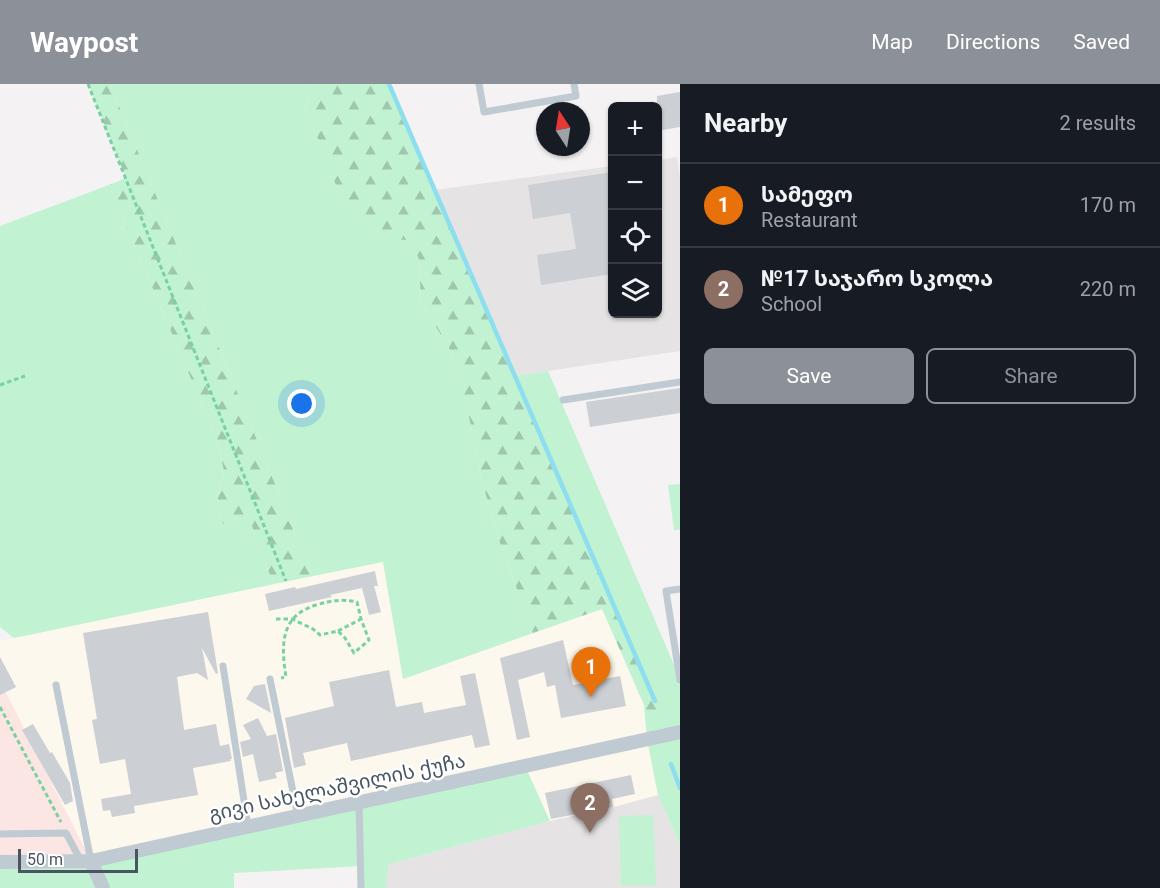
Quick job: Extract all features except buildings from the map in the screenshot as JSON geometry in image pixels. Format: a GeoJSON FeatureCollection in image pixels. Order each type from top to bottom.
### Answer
{"type":"FeatureCollection","features":[{"type":"Feature","properties":{"kind":"street","name":"გივი სახელაშვილის ქუჩა"},"geometry":{"type":"LineString","coordinates":[[0,862],[86,861],[680,732]]}},
{"type":"Feature","properties":{"kind":"street"},"geometry":{"type":"LineString","coordinates":[[86,861],[103,888]]}},
{"type":"Feature","properties":{"kind":"lane"},"geometry":{"type":"LineString","coordinates":[[479,84],[484,112],[576,96],[574,84]]}},
{"type":"Feature","properties":{"kind":"lane"},"geometry":{"type":"LineString","coordinates":[[563,400],[680,382]]}},
{"type":"Feature","properties":{"kind":"lane"},"geometry":{"type":"LineString","coordinates":[[680,589],[666,591],[680,680]]}},
{"type":"Feature","properties":{"kind":"lane"},"geometry":{"type":"LineString","coordinates":[[223,666],[248,827]]}},
{"type":"Feature","properties":{"kind":"lane"},"geometry":{"type":"LineString","coordinates":[[270,679],[298,816]]}},
{"type":"Feature","properties":{"kind":"lane"},"geometry":{"type":"LineString","coordinates":[[56,685],[86,861]]}},
{"type":"Feature","properties":{"kind":"lane"},"geometry":{"type":"LineString","coordinates":[[359,802],[361,888]]}},
{"type":"Feature","properties":{"kind":"lane"},"geometry":{"type":"LineString","coordinates":[[0,834],[66,833],[86,861]]}},
{"type":"Feature","properties":{"kind":"path"},"geometry":{"type":"LineString","coordinates":[[88,84],[286,581]]}},
{"type":"Feature","properties":{"kind":"path"},"geometry":{"type":"LineString","coordinates":[[0,385],[25,376]]}},
{"type":"Feature","properties":{"kind":"path"},"geometry":{"type":"LineString","coordinates":[[270,679],[286,677],[283,658],[285,634],[292,619],[304,609],[327,601],[344,599],[357,602],[369,640],[354,653],[338,631]]}},
{"type":"Feature","properties":{"kind":"path"},"geometry":{"type":"LineString","coordinates":[[276,619],[292,619],[320,635],[338,631],[361,619]]}},
{"type":"Feature","properties":{"kind":"path"},"geometry":{"type":"LineString","coordinates":[[0,707],[66,833]]}},
{"type":"Feature","properties":{"kind":"shaded area"},"geometry":{"type":"Polygon","coordinates":[[[677,157],[680,177],[680,351],[515,376],[435,190],[608,167],[608,318],[662,318],[662,159],[677,157]]]}},
{"type":"Feature","properties":{"kind":"shaded area"},"geometry":{"type":"Polygon","coordinates":[[[383,561],[403,679],[602,609],[644,705],[647,739],[658,795],[550,821],[525,766],[91,861],[0,681],[0,641],[383,561]]]}},
{"type":"Feature","properties":{"kind":"shaded area"},"geometry":{"type":"Polygon","coordinates":[[[0,681],[91,861],[0,862],[0,681]]]}},
{"type":"Feature","properties":{"kind":"shaded area"},"geometry":{"type":"Polygon","coordinates":[[[658,795],[680,845],[680,888],[386,888],[389,864],[658,795]]]}},
{"type":"Feature","properties":{"kind":"green space"},"geometry":{"type":"Polygon","coordinates":[[[88,84],[110,84],[313,576],[274,584],[258,547],[251,522],[223,524],[217,503],[224,471],[217,440],[109,185],[126,178],[88,84]]]}},
{"type":"Feature","properties":{"kind":"green space"},"geometry":{"type":"Polygon","coordinates":[[[110,84],[312,84],[305,111],[326,156],[409,240],[419,259],[421,303],[449,348],[466,400],[481,478],[500,543],[533,633],[403,679],[383,562],[313,576],[110,84]]]}},
{"type":"Feature","properties":{"kind":"green space"},"geometry":{"type":"Polygon","coordinates":[[[312,84],[389,84],[655,701],[663,734],[647,739],[644,705],[602,609],[533,633],[500,543],[481,478],[466,401],[449,348],[421,303],[419,259],[409,240],[385,239],[343,206],[326,156],[305,111],[312,84]]]}},
{"type":"Feature","properties":{"kind":"green space"},"geometry":{"type":"Polygon","coordinates":[[[109,185],[217,440],[224,471],[217,503],[223,524],[251,521],[258,547],[274,584],[14,638],[0,627],[0,226],[109,185]]]}},
{"type":"Feature","properties":{"kind":"green space"},"geometry":{"type":"Polygon","coordinates":[[[548,371],[680,679],[680,845],[658,795],[647,739],[655,701],[515,376],[548,371]]]}},
{"type":"Feature","properties":{"kind":"green space"},"geometry":{"type":"Polygon","coordinates":[[[680,484],[680,530],[674,530],[668,485],[680,484]]]}},
{"type":"Feature","properties":{"kind":"green space"},"geometry":{"type":"Polygon","coordinates":[[[525,766],[550,821],[389,864],[386,888],[361,888],[360,866],[234,873],[234,888],[0,888],[0,862],[91,861],[525,766]]]}},
{"type":"Feature","properties":{"kind":"green space"},"geometry":{"type":"Polygon","coordinates":[[[653,815],[656,885],[621,886],[619,816],[653,815]]]}},
{"type":"Feature","properties":{"kind":"waterway"},"geometry":{"type":"LineString","coordinates":[[389,84],[655,701]]}},
{"type":"Feature","properties":{"kind":"waterway"},"geometry":{"type":"LineString","coordinates":[[671,764],[680,788]]}},
{"type":"Feature","properties":{"kind":"place","name":"სამეფო"},"geometry":{"type":"Point","coordinates":[591,697]}},
{"type":"Feature","properties":{"kind":"place","name":"№17 საჯარო სკოლა"},"geometry":{"type":"Point","coordinates":[590,833]}}]}
